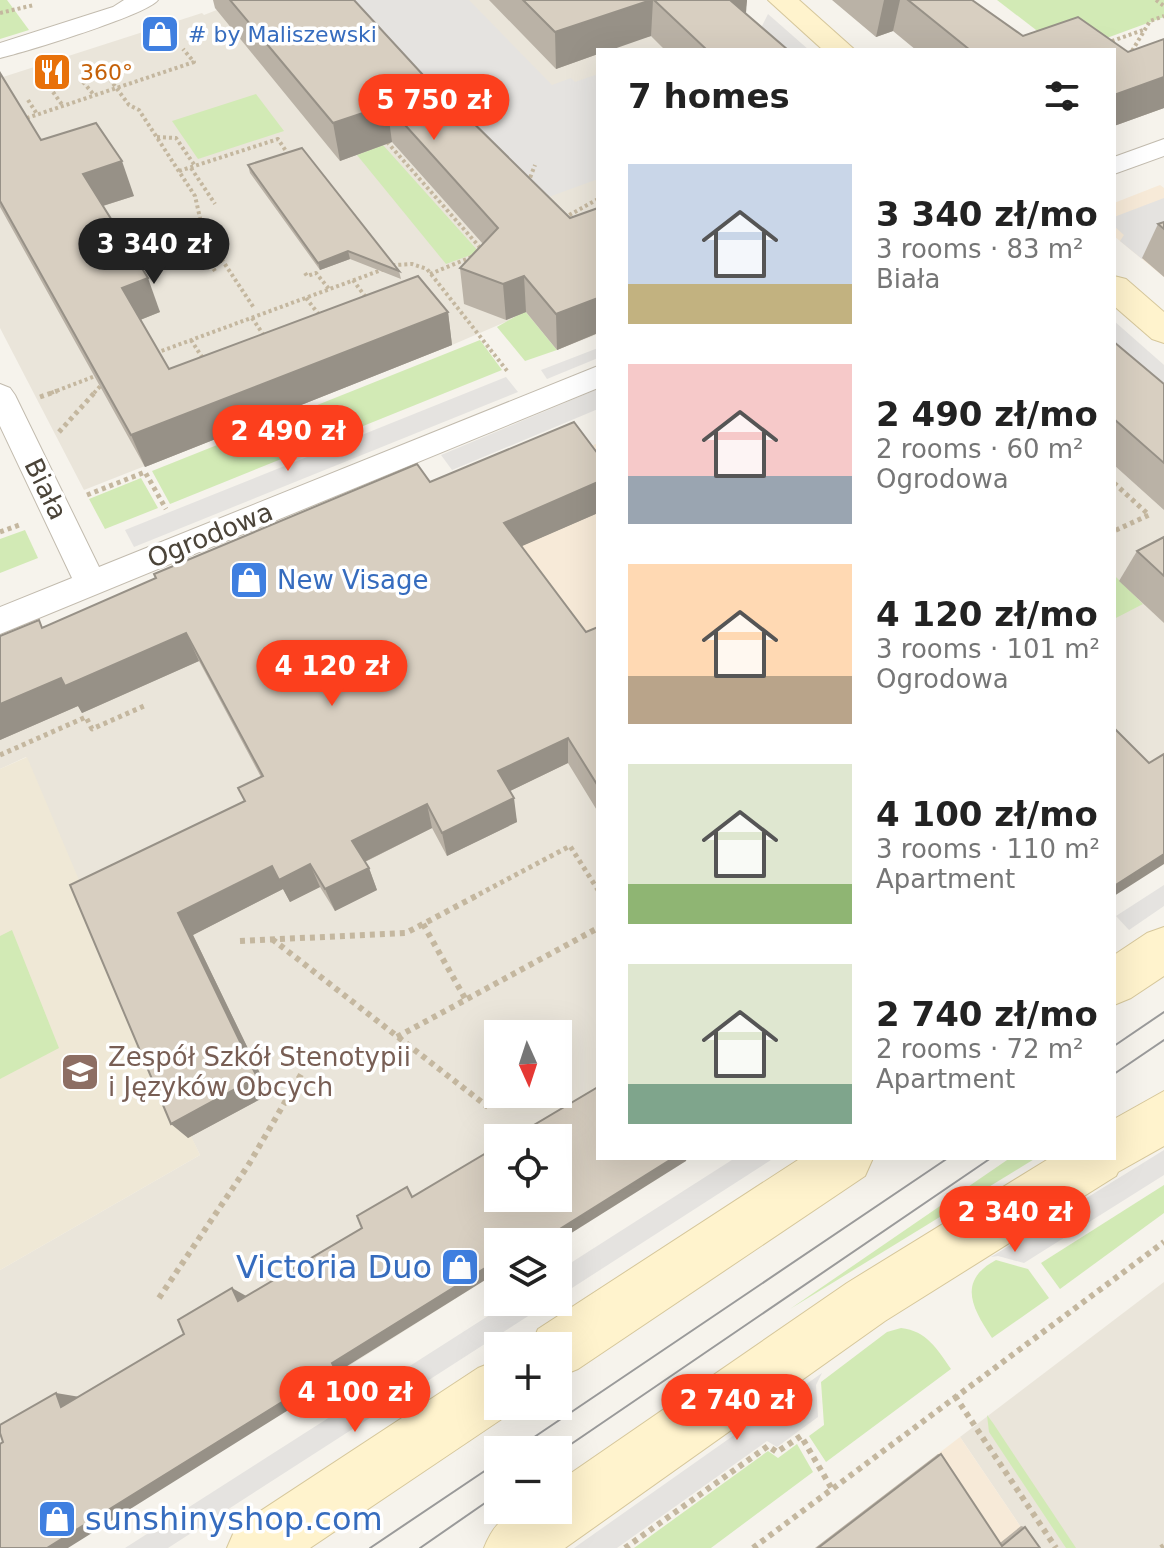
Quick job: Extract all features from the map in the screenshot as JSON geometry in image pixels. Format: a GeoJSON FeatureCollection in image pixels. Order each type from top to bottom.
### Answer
{"type":"FeatureCollection","features":[{"type":"Feature","properties":{"kind":"main road"},"geometry":{"type":"LineString","coordinates":[[782,0],[838,48]]}},
{"type":"Feature","properties":{"kind":"main road"},"geometry":{"type":"LineString","coordinates":[[1116,289],[1164,331]]}},
{"type":"Feature","properties":{"kind":"main road"},"geometry":{"type":"LineString","coordinates":[[1116,981],[1164,949]]}},
{"type":"Feature","properties":{"kind":"main road"},"geometry":{"type":"LineString","coordinates":[[1116,1147],[1164,1117]]}},
{"type":"Feature","properties":{"kind":"main road"},"geometry":{"type":"LineString","coordinates":[[572,1340],[844,1160]]}},
{"type":"Feature","properties":{"kind":"main road"},"geometry":{"type":"LineString","coordinates":[[514,1548],[866,1302],[1095,1160]]}},
{"type":"Feature","properties":{"kind":"main road"},"geometry":{"type":"LineString","coordinates":[[257,1548],[484,1397]]}},
{"type":"Feature","properties":{"kind":"street"},"geometry":{"type":"LineString","coordinates":[[0,51],[121,12],[138,3]]}},
{"type":"Feature","properties":{"kind":"street"},"geometry":{"type":"LineString","coordinates":[[1116,165],[1164,147]]}},
{"type":"Feature","properties":{"kind":"street","name":"Ogrodowa"},"geometry":{"type":"LineString","coordinates":[[0,621],[596,377]]}},
{"type":"Feature","properties":{"kind":"street","name":"Biała"},"geometry":{"type":"LineString","coordinates":[[0,395],[91,583]]}},
{"type":"Feature","properties":{"kind":"path"},"geometry":{"type":"LineString","coordinates":[[1156,0],[1164,6]]}},
{"type":"Feature","properties":{"kind":"path"},"geometry":{"type":"LineString","coordinates":[[0,13],[13,9]]}},
{"type":"Feature","properties":{"kind":"path"},"geometry":{"type":"LineString","coordinates":[[1125,62],[1150,21],[1164,16]]}},
{"type":"Feature","properties":{"kind":"path"},"geometry":{"type":"LineString","coordinates":[[1102,44],[1146,29]]}},
{"type":"Feature","properties":{"kind":"path"},"geometry":{"type":"LineString","coordinates":[[12,123],[194,62],[183,49]]}},
{"type":"Feature","properties":{"kind":"path"},"geometry":{"type":"LineString","coordinates":[[106,74],[129,105],[139,110],[195,196],[203,231],[254,308]]}},
{"type":"Feature","properties":{"kind":"path"},"geometry":{"type":"LineString","coordinates":[[83,82],[94,95]]}},
{"type":"Feature","properties":{"kind":"path"},"geometry":{"type":"LineString","coordinates":[[53,92],[63,106]]}},
{"type":"Feature","properties":{"kind":"path"},"geometry":{"type":"LineString","coordinates":[[28,100],[37,114]]}},
{"type":"Feature","properties":{"kind":"path"},"geometry":{"type":"LineString","coordinates":[[157,137],[176,138],[215,204]]}},
{"type":"Feature","properties":{"kind":"path"},"geometry":{"type":"LineString","coordinates":[[179,171],[278,139],[286,151]]}},
{"type":"Feature","properties":{"kind":"path"},"geometry":{"type":"LineString","coordinates":[[387,142],[485,252]]}},
{"type":"Feature","properties":{"kind":"path"},"geometry":{"type":"LineString","coordinates":[[527,186],[535,165]]}},
{"type":"Feature","properties":{"kind":"path"},"geometry":{"type":"LineString","coordinates":[[559,219],[596,200]]}},
{"type":"Feature","properties":{"kind":"path"},"geometry":{"type":"LineString","coordinates":[[203,231],[191,234],[215,271]]}},
{"type":"Feature","properties":{"kind":"path"},"geometry":{"type":"LineString","coordinates":[[430,274],[497,247]]}},
{"type":"Feature","properties":{"kind":"path"},"geometry":{"type":"LineString","coordinates":[[143,358],[402,264],[418,265],[430,274],[508,372]]}},
{"type":"Feature","properties":{"kind":"path"},"geometry":{"type":"LineString","coordinates":[[305,273],[307,276],[316,273],[329,289]]}},
{"type":"Feature","properties":{"kind":"path"},"geometry":{"type":"LineString","coordinates":[[353,280],[369,301]]}},
{"type":"Feature","properties":{"kind":"path"},"geometry":{"type":"LineString","coordinates":[[428,292],[441,287]]}},
{"type":"Feature","properties":{"kind":"path"},"geometry":{"type":"LineString","coordinates":[[306,298],[322,319]]}},
{"type":"Feature","properties":{"kind":"path"},"geometry":{"type":"LineString","coordinates":[[252,318],[267,340]]}},
{"type":"Feature","properties":{"kind":"path"},"geometry":{"type":"LineString","coordinates":[[191,340],[206,363]]}},
{"type":"Feature","properties":{"kind":"path"},"geometry":{"type":"LineString","coordinates":[[157,353],[164,365]]}},
{"type":"Feature","properties":{"kind":"path"},"geometry":{"type":"LineString","coordinates":[[34,401],[41,396],[106,376],[50,441]]}},
{"type":"Feature","properties":{"kind":"path"},"geometry":{"type":"LineString","coordinates":[[79,498],[145,472],[166,509]]}},
{"type":"Feature","properties":{"kind":"path"},"geometry":{"type":"LineString","coordinates":[[1116,485],[1149,515],[1116,530]]}},
{"type":"Feature","properties":{"kind":"path"},"geometry":{"type":"LineString","coordinates":[[0,532],[30,521]]}},
{"type":"Feature","properties":{"kind":"path"},"geometry":{"type":"LineString","coordinates":[[0,755],[86,717],[92,729],[144,706]]}},
{"type":"Feature","properties":{"kind":"path"},"geometry":{"type":"LineString","coordinates":[[240,941],[406,933],[570,846],[596,887]]}},
{"type":"Feature","properties":{"kind":"path"},"geometry":{"type":"LineString","coordinates":[[423,924],[466,1000]]}},
{"type":"Feature","properties":{"kind":"path"},"geometry":{"type":"LineString","coordinates":[[397,1037],[596,929]]}},
{"type":"Feature","properties":{"kind":"path"},"geometry":{"type":"LineString","coordinates":[[272,939],[484,1104]]}},
{"type":"Feature","properties":{"kind":"path"},"geometry":{"type":"LineString","coordinates":[[159,1298],[249,1164],[303,1071]]}},
{"type":"Feature","properties":{"kind":"path"},"geometry":{"type":"LineString","coordinates":[[753,1548],[1164,1242]]}},
{"type":"Feature","properties":{"kind":"path"},"geometry":{"type":"LineString","coordinates":[[955,1396],[1056,1548]]}},
{"type":"Feature","properties":{"kind":"path"},"geometry":{"type":"LineString","coordinates":[[625,1548],[768,1446],[777,1452],[801,1436],[832,1489]]}},
{"type":"Feature","properties":{"kind":"shaded area"},"geometry":{"type":"Polygon","coordinates":[[[242,0],[732,0],[719,23],[745,48],[596,48],[596,335],[557,350],[526,313],[84,490],[0,328],[0,78],[202,13],[204,15],[242,0]]]}},
{"type":"Feature","properties":{"kind":"shaded area"},"geometry":{"type":"Polygon","coordinates":[[[327,0],[469,0],[552,85],[571,78],[575,82],[596,75],[596,180],[543,199],[435,119],[327,0]]]}},
{"type":"Feature","properties":{"kind":"shaded area"},"geometry":{"type":"Polygon","coordinates":[[[768,14],[807,48],[782,48],[761,28],[768,14]]]}},
{"type":"Feature","properties":{"kind":"shaded area"},"geometry":{"type":"Polygon","coordinates":[[[1160,185],[1164,188],[1164,277],[1116,238],[1116,202],[1160,185]]]}},
{"type":"Feature","properties":{"kind":"shaded area"},"geometry":{"type":"Polygon","coordinates":[[[1164,198],[1164,249],[1142,259],[1120,241],[1124,235],[1116,228],[1116,216],[1164,198]]]}},
{"type":"Feature","properties":{"kind":"shaded area"},"geometry":{"type":"Polygon","coordinates":[[[1116,323],[1164,365],[1164,391],[1116,348],[1116,323]]]}},
{"type":"Feature","properties":{"kind":"shaded area"},"geometry":{"type":"Polygon","coordinates":[[[596,349],[596,359],[547,379],[541,370],[596,349]]]}},
{"type":"Feature","properties":{"kind":"shaded area"},"geometry":{"type":"Polygon","coordinates":[[[506,377],[518,392],[134,547],[125,530],[506,377]]]}},
{"type":"Feature","properties":{"kind":"shaded area"},"geometry":{"type":"Polygon","coordinates":[[[1116,389],[1164,431],[1164,864],[1116,895],[1116,389]]]}},
{"type":"Feature","properties":{"kind":"shaded area"},"geometry":{"type":"Polygon","coordinates":[[[596,390],[596,410],[452,470],[441,455],[596,390]]]}},
{"type":"Feature","properties":{"kind":"shaded area"},"geometry":{"type":"Polygon","coordinates":[[[596,444],[596,737],[435,513],[596,444]]]}},
{"type":"Feature","properties":{"kind":"shaded area"},"geometry":{"type":"Polygon","coordinates":[[[422,495],[596,807],[596,1160],[686,1161],[572,1233],[572,1228],[484,1228],[484,1281],[344,1369],[0,1548],[0,1270],[200,1155],[191,1137],[188,1138],[26,757],[0,769],[0,673],[422,495]]]}},
{"type":"Feature","properties":{"kind":"shaded area","name":"Zespół Szkół Stenotypii i Języków Obcych"},"geometry":{"type":"Polygon","coordinates":[[[27,757],[188,1138],[191,1136],[200,1155],[0,1270],[0,769],[27,757]]]}},
{"type":"Feature","properties":{"kind":"shaded area"},"geometry":{"type":"Polygon","coordinates":[[[1164,885],[1164,906],[1129,930],[1116,916],[1164,885]]]}},
{"type":"Feature","properties":{"kind":"shaded area"},"geometry":{"type":"Polygon","coordinates":[[[1164,1150],[1164,1175],[1024,1263],[991,1257],[1164,1150]]]}},
{"type":"Feature","properties":{"kind":"shaded area"},"geometry":{"type":"Polygon","coordinates":[[[732,1160],[771,1160],[572,1288],[572,1262],[732,1160]]]}},
{"type":"Feature","properties":{"kind":"shaded area"},"geometry":{"type":"Polygon","coordinates":[[[1164,1282],[1164,1548],[1035,1548],[960,1437],[1164,1282]]]}},
{"type":"Feature","properties":{"kind":"shaded area"},"geometry":{"type":"Polygon","coordinates":[[[488,1316],[528,1316],[503,1332],[484,1332],[484,1345],[168,1548],[125,1548],[488,1316]]]}},
{"type":"Feature","properties":{"kind":"shaded area"},"geometry":{"type":"Polygon","coordinates":[[[822,1373],[816,1385],[818,1417],[777,1447],[767,1441],[617,1548],[574,1548],[822,1373]]]}},
{"type":"Feature","properties":{"kind":"shaded area"},"geometry":{"type":"Polygon","coordinates":[[[960,1437],[1035,1548],[815,1548],[960,1437]]]}},
{"type":"Feature","properties":{"kind":"green space"},"geometry":{"type":"Polygon","coordinates":[[[0,0],[7,0],[29,30],[0,39],[0,0]]]}},
{"type":"Feature","properties":{"kind":"green space"},"geometry":{"type":"Polygon","coordinates":[[[997,0],[1164,0],[1164,17],[1079,48],[1059,48],[997,0]]]}},
{"type":"Feature","properties":{"kind":"green space"},"geometry":{"type":"Polygon","coordinates":[[[256,94],[284,131],[198,159],[172,121],[256,94]]]}},
{"type":"Feature","properties":{"kind":"green space"},"geometry":{"type":"Polygon","coordinates":[[[383,145],[479,252],[446,264],[357,155],[383,145]]]}},
{"type":"Feature","properties":{"kind":"green space"},"geometry":{"type":"Polygon","coordinates":[[[525,311],[557,350],[525,361],[497,327],[525,311]]]}},
{"type":"Feature","properties":{"kind":"green space"},"geometry":{"type":"Polygon","coordinates":[[[480,340],[502,370],[170,504],[152,471],[480,340]]]}},
{"type":"Feature","properties":{"kind":"green space"},"geometry":{"type":"Polygon","coordinates":[[[141,478],[158,508],[105,529],[89,499],[141,478]]]}},
{"type":"Feature","properties":{"kind":"green space"},"geometry":{"type":"Polygon","coordinates":[[[25,530],[38,558],[0,573],[0,539],[25,530]]]}},
{"type":"Feature","properties":{"kind":"green space"},"geometry":{"type":"Polygon","coordinates":[[[1116,577],[1143,604],[1116,618],[1116,577]]]}},
{"type":"Feature","properties":{"kind":"green space"},"geometry":{"type":"Polygon","coordinates":[[[12,930],[59,1048],[0,1079],[0,936],[12,930]]]}},
{"type":"Feature","properties":{"kind":"green space"},"geometry":{"type":"Polygon","coordinates":[[[1007,1160],[1033,1160],[790,1309],[1007,1160]]]}},
{"type":"Feature","properties":{"kind":"green space"},"geometry":{"type":"Polygon","coordinates":[[[1164,1185],[1164,1213],[1060,1289],[1041,1263],[1164,1185]]]}},
{"type":"Feature","properties":{"kind":"green space"},"geometry":{"type":"Polygon","coordinates":[[[996,1260],[1028,1269],[1049,1298],[992,1338],[974,1306],[972,1286],[984,1268],[996,1260]]]}},
{"type":"Feature","properties":{"kind":"green space"},"geometry":{"type":"Polygon","coordinates":[[[901,1328],[925,1337],[951,1369],[826,1462],[809,1436],[824,1425],[821,1382],[887,1332],[901,1328]]]}},
{"type":"Feature","properties":{"kind":"green space"},"geometry":{"type":"Polygon","coordinates":[[[987,1415],[1076,1548],[1066,1548],[989,1432],[987,1415]]]}},
{"type":"Feature","properties":{"kind":"green space"},"geometry":{"type":"Polygon","coordinates":[[[797,1444],[813,1472],[711,1548],[634,1548],[768,1451],[778,1458],[797,1444]]]}},
{"type":"Feature","properties":{"kind":"building"},"geometry":{"type":"Polygon","coordinates":[[[230,0],[354,0],[447,101],[450,100],[570,218],[596,209],[596,299],[556,314],[524,276],[503,284],[460,268],[498,228],[387,105],[333,123],[230,0]]]}},
{"type":"Feature","properties":{"kind":"building"},"geometry":{"type":"Polygon","coordinates":[[[523,0],[651,0],[555,32],[523,0]]]}},
{"type":"Feature","properties":{"kind":"building"},"geometry":{"type":"Polygon","coordinates":[[[654,0],[730,0],[786,48],[705,48],[654,0]]]}},
{"type":"Feature","properties":{"kind":"building"},"geometry":{"type":"Polygon","coordinates":[[[908,0],[972,0],[1023,36],[1078,17],[1128,52],[1164,39],[1164,77],[1116,94],[1116,48],[968,48],[908,0]]]}},
{"type":"Feature","properties":{"kind":"building"},"geometry":{"type":"Polygon","coordinates":[[[0,73],[41,140],[96,123],[122,161],[83,174],[148,278],[122,288],[169,369],[418,276],[448,312],[131,435],[0,201],[0,73]]]}},
{"type":"Feature","properties":{"kind":"building"},"geometry":{"type":"Polygon","coordinates":[[[302,148],[399,271],[348,251],[318,263],[248,165],[302,148]]]}},
{"type":"Feature","properties":{"kind":"building"},"geometry":{"type":"Polygon","coordinates":[[[1116,344],[1164,384],[1164,463],[1116,421],[1116,344]]]}},
{"type":"Feature","properties":{"kind":"building"},"geometry":{"type":"Polygon","coordinates":[[[574,422],[596,451],[596,483],[504,523],[586,632],[596,628],[596,783],[568,738],[498,771],[514,798],[442,833],[427,804],[352,841],[369,868],[325,889],[310,864],[279,880],[272,866],[178,913],[257,1077],[171,1124],[70,885],[245,801],[238,788],[263,776],[186,633],[65,686],[61,678],[0,704],[0,636],[39,620],[42,628],[156,578],[154,574],[417,464],[430,482],[574,422]]]}},
{"type":"Feature","properties":{"kind":"building"},"geometry":{"type":"Polygon","coordinates":[[[1164,537],[1164,576],[1137,551],[1164,537]]]}},
{"type":"Feature","properties":{"kind":"building"},"geometry":{"type":"Polygon","coordinates":[[[1116,730],[1149,763],[1164,754],[1164,854],[1116,885],[1116,730]]]}},
{"type":"Feature","properties":{"kind":"building"},"geometry":{"type":"Polygon","coordinates":[[[596,1088],[596,1160],[670,1160],[561,1228],[484,1228],[484,1269],[332,1363],[335,1369],[47,1548],[0,1548],[0,1444],[3,1442],[0,1425],[56,1393],[61,1407],[184,1334],[178,1320],[232,1288],[238,1301],[362,1228],[357,1216],[407,1187],[412,1197],[484,1154],[484,1212],[572,1212],[572,1124],[536,1124],[563,1108],[572,1108],[572,1102],[596,1088]]]}},
{"type":"Feature","properties":{"kind":"building"},"geometry":{"type":"Polygon","coordinates":[[[941,1454],[1002,1546],[1025,1527],[1040,1548],[818,1548],[941,1454]]]}},
{"type":"Feature","properties":{"kind":"tram line"},"geometry":{"type":"LineString","coordinates":[[1116,1045],[1164,1012]]}},
{"type":"Feature","properties":{"kind":"tram line"},"geometry":{"type":"LineString","coordinates":[[1116,1073],[1164,1040]]}},
{"type":"Feature","properties":{"kind":"tram line"},"geometry":{"type":"LineString","coordinates":[[536,1436],[945,1160]]}},
{"type":"Feature","properties":{"kind":"tram line"},"geometry":{"type":"LineString","coordinates":[[572,1443],[988,1160]]}},
{"type":"Feature","properties":{"kind":"tram line"},"geometry":{"type":"LineString","coordinates":[[370,1548],[484,1471]]}},
{"type":"Feature","properties":{"kind":"tram line"},"geometry":{"type":"LineString","coordinates":[[420,1548],[484,1504]]}},
{"type":"Feature","properties":{"kind":"place","name":"# by Maliszewski"},"geometry":{"type":"Point","coordinates":[160,34]}},
{"type":"Feature","properties":{"kind":"place","name":"360°"},"geometry":{"type":"Point","coordinates":[52,72]}},
{"type":"Feature","properties":{"kind":"place","name":"New Visage"},"geometry":{"type":"Point","coordinates":[249,580]}},
{"type":"Feature","properties":{"kind":"place","name":"Zespół Szkół Stenotypii i Języków Obcych"},"geometry":{"type":"Point","coordinates":[80,1072]}},
{"type":"Feature","properties":{"kind":"place","name":"Victoria Duo"},"geometry":{"type":"Point","coordinates":[460,1267]}},
{"type":"Feature","properties":{"kind":"place","name":"sunshinyshop.com"},"geometry":{"type":"Point","coordinates":[57,1519]}}]}
